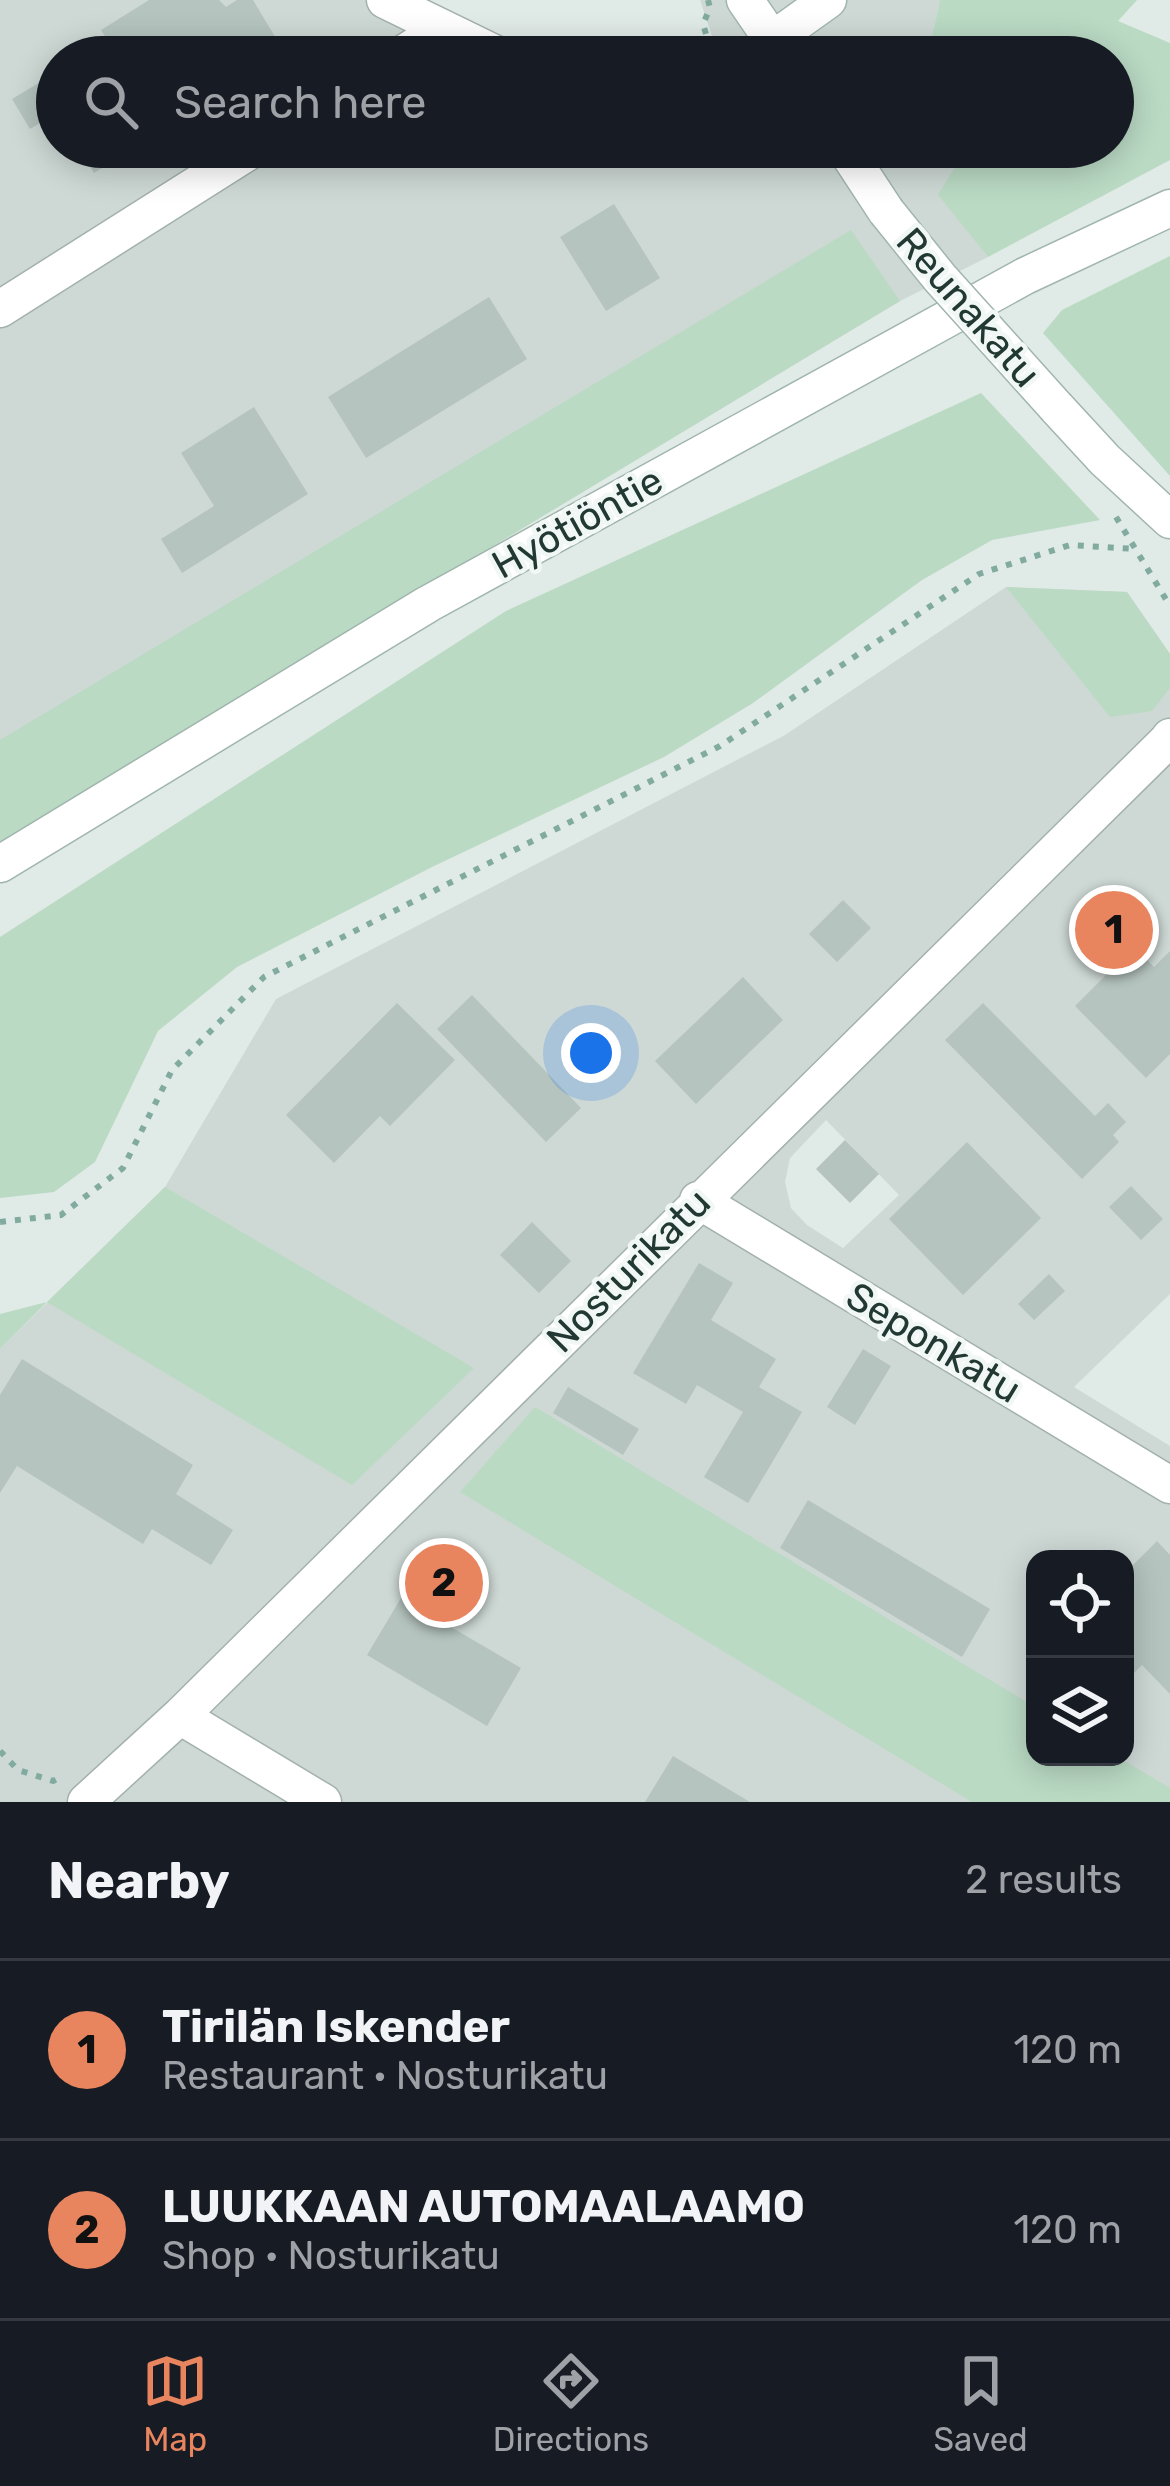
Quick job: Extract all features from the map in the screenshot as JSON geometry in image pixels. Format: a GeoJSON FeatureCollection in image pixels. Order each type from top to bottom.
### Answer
{"type":"FeatureCollection","features":[{"type":"Feature","properties":{"kind":"street"},"geometry":{"type":"LineString","coordinates":[[385,0],[457,36]]}},
{"type":"Feature","properties":{"kind":"street"},"geometry":{"type":"LineString","coordinates":[[745,0],[762,36]]}},
{"type":"Feature","properties":{"kind":"street"},"geometry":{"type":"LineString","coordinates":[[786,36],[828,0]]}},
{"type":"Feature","properties":{"kind":"street"},"geometry":{"type":"LineString","coordinates":[[431,36],[442,29]]}},
{"type":"Feature","properties":{"kind":"street"},"geometry":{"type":"LineString","coordinates":[[0,309],[223,168]]}},
{"type":"Feature","properties":{"kind":"street","name":"Reunakatu"},"geometry":{"type":"LineString","coordinates":[[858,168],[940,278],[1105,460],[1170,520]]}},
{"type":"Feature","properties":{"kind":"street","name":"Hyötiöntie"},"geometry":{"type":"LineString","coordinates":[[0,865],[428,604],[1025,276],[1170,208]]}},
{"type":"Feature","properties":{"kind":"street","name":"Nosturikatu"},"geometry":{"type":"LineString","coordinates":[[86,1802],[180,1716],[1170,738]]}},
{"type":"Feature","properties":{"kind":"street","name":"Seponkatu"},"geometry":{"type":"LineString","coordinates":[[698,1200],[1170,1485]]}},
{"type":"Feature","properties":{"kind":"street"},"geometry":{"type":"LineString","coordinates":[[180,1716],[323,1802]]}},
{"type":"Feature","properties":{"kind":"path"},"geometry":{"type":"LineString","coordinates":[[707,36],[703,24],[709,0]]}},
{"type":"Feature","properties":{"kind":"path"},"geometry":{"type":"LineString","coordinates":[[1114,513],[1170,606]]}},
{"type":"Feature","properties":{"kind":"path"},"geometry":{"type":"LineString","coordinates":[[0,1222],[61,1215],[123,1168],[172,1070],[264,977],[720,746],[980,574],[1070,544],[1136,549]]}},
{"type":"Feature","properties":{"kind":"path"},"geometry":{"type":"LineString","coordinates":[[0,1751],[18,1770],[53,1781]]}},
{"type":"Feature","properties":{"kind":"shaded area"},"geometry":{"type":"Polygon","coordinates":[[[0,0],[417,0],[493,36],[36,36],[36,168],[955,168],[939,195],[988,257],[900,301],[0,843],[0,0]]]}},
{"type":"Feature","properties":{"kind":"shaded area"},"geometry":{"type":"Polygon","coordinates":[[[700,0],[940,0],[932,36],[712,36],[700,0]]]}},
{"type":"Feature","properties":{"kind":"shaded area"},"geometry":{"type":"Polygon","coordinates":[[[1006,587],[1127,592],[1170,654],[1170,1294],[1074,1387],[1170,1446],[1170,1802],[0,1802],[0,1349],[165,1187],[276,999],[785,735],[1006,587]],[[826,1120],[790,1158],[785,1182],[791,1208],[807,1225],[843,1248],[899,1195],[826,1120]]]}},
{"type":"Feature","properties":{"kind":"green space"},"geometry":{"type":"Polygon","coordinates":[[[940,0],[1137,0],[1118,21],[1170,43],[1170,160],[988,257],[938,195],[954,168],[1134,168],[1134,36],[932,36],[940,0]]]}},
{"type":"Feature","properties":{"kind":"green space"},"geometry":{"type":"Polygon","coordinates":[[[851,230],[900,301],[0,843],[0,740],[851,230]]]}},
{"type":"Feature","properties":{"kind":"green space"},"geometry":{"type":"Polygon","coordinates":[[[1170,256],[1170,476],[1043,333],[1062,310],[1170,256]]]}},
{"type":"Feature","properties":{"kind":"green space"},"geometry":{"type":"Polygon","coordinates":[[[981,393],[1100,520],[992,540],[922,580],[753,703],[664,757],[432,867],[237,967],[158,1031],[95,1162],[54,1192],[0,1198],[0,937],[506,611],[981,393]]]}},
{"type":"Feature","properties":{"kind":"green space"},"geometry":{"type":"Polygon","coordinates":[[[1006,587],[1127,592],[1170,654],[1170,688],[1152,711],[1110,717],[1006,587]]]}},
{"type":"Feature","properties":{"kind":"green space"},"geometry":{"type":"Polygon","coordinates":[[[165,1187],[474,1368],[352,1485],[47,1302],[165,1187]]]}},
{"type":"Feature","properties":{"kind":"green space"},"geometry":{"type":"Polygon","coordinates":[[[47,1302],[0,1349],[0,1314],[47,1302]]]}},
{"type":"Feature","properties":{"kind":"green space"},"geometry":{"type":"Polygon","coordinates":[[[535,1407],[1026,1702],[1026,1766],[1133,1766],[1170,1788],[1170,1802],[972,1802],[460,1492],[535,1407]]]}},
{"type":"Feature","properties":{"kind":"building"},"geometry":{"type":"Polygon","coordinates":[[[149,0],[219,0],[226,7],[237,0],[253,0],[275,36],[105,36],[101,30],[149,0]]]}},
{"type":"Feature","properties":{"kind":"building"},"geometry":{"type":"Polygon","coordinates":[[[36,85],[36,125],[30,129],[12,99],[36,85]]]}},
{"type":"Feature","properties":{"kind":"building"},"geometry":{"type":"Polygon","coordinates":[[[614,204],[660,278],[606,311],[560,237],[614,204]]]}},
{"type":"Feature","properties":{"kind":"building"},"geometry":{"type":"Polygon","coordinates":[[[489,297],[527,359],[366,458],[328,397],[489,297]]]}},
{"type":"Feature","properties":{"kind":"building"},"geometry":{"type":"Polygon","coordinates":[[[254,407],[308,494],[182,573],[161,539],[214,506],[181,453],[254,407]]]}},
{"type":"Feature","properties":{"kind":"building"},"geometry":{"type":"Polygon","coordinates":[[[843,900],[871,928],[837,962],[809,934],[843,900]]]}},
{"type":"Feature","properties":{"kind":"building"},"geometry":{"type":"Polygon","coordinates":[[[1093,904],[1154,967],[1170,951],[1170,1054],[1146,1078],[1075,1006],[1112,969],[1070,926],[1093,904]]]}},
{"type":"Feature","properties":{"kind":"building"},"geometry":{"type":"Polygon","coordinates":[[[743,977],[783,1020],[696,1104],[655,1061],[743,977]]]}},
{"type":"Feature","properties":{"kind":"building"},"geometry":{"type":"Polygon","coordinates":[[[472,995],[581,1108],[546,1142],[437,1029],[472,995]]]}},
{"type":"Feature","properties":{"kind":"building"},"geometry":{"type":"Polygon","coordinates":[[[397,1003],[455,1060],[390,1126],[380,1116],[334,1163],[286,1115],[397,1003]]]}},
{"type":"Feature","properties":{"kind":"building"},"geometry":{"type":"Polygon","coordinates":[[[983,1003],[1095,1116],[1108,1103],[1126,1122],[1113,1135],[1119,1142],[1082,1179],[945,1040],[983,1003]]]}},
{"type":"Feature","properties":{"kind":"building"},"geometry":{"type":"Polygon","coordinates":[[[845,1140],[879,1174],[850,1203],[816,1169],[845,1140]]]}},
{"type":"Feature","properties":{"kind":"building"},"geometry":{"type":"Polygon","coordinates":[[[967,1142],[1041,1218],[963,1295],[889,1219],[967,1142]]]}},
{"type":"Feature","properties":{"kind":"building"},"geometry":{"type":"Polygon","coordinates":[[[1131,1186],[1163,1219],[1141,1240],[1109,1207],[1131,1186]]]}},
{"type":"Feature","properties":{"kind":"building"},"geometry":{"type":"Polygon","coordinates":[[[532,1222],[571,1261],[539,1293],[500,1255],[532,1222]]]}},
{"type":"Feature","properties":{"kind":"building"},"geometry":{"type":"Polygon","coordinates":[[[699,1263],[733,1283],[711,1320],[776,1359],[759,1387],[802,1412],[748,1503],[704,1477],[743,1412],[697,1385],[686,1404],[633,1373],[699,1263]]]}},
{"type":"Feature","properties":{"kind":"building"},"geometry":{"type":"Polygon","coordinates":[[[1049,1274],[1065,1291],[1034,1320],[1018,1304],[1049,1274]]]}},
{"type":"Feature","properties":{"kind":"building"},"geometry":{"type":"Polygon","coordinates":[[[863,1349],[891,1366],[855,1425],[827,1407],[863,1349]]]}},
{"type":"Feature","properties":{"kind":"building"},"geometry":{"type":"Polygon","coordinates":[[[22,1359],[193,1465],[176,1494],[233,1530],[211,1565],[152,1529],[143,1544],[17,1466],[0,1493],[0,1395],[22,1359]]]}},
{"type":"Feature","properties":{"kind":"building"},"geometry":{"type":"Polygon","coordinates":[[[568,1387],[639,1429],[623,1455],[553,1413],[568,1387]]]}},
{"type":"Feature","properties":{"kind":"building"},"geometry":{"type":"Polygon","coordinates":[[[808,1500],[990,1609],[962,1657],[780,1548],[808,1500]]]}},
{"type":"Feature","properties":{"kind":"building"},"geometry":{"type":"Polygon","coordinates":[[[1157,1541],[1170,1555],[1170,1694],[1142,1665],[1134,1673],[1134,1564],[1157,1541]]]}},
{"type":"Feature","properties":{"kind":"building"},"geometry":{"type":"Polygon","coordinates":[[[401,1598],[521,1668],[487,1726],[367,1655],[401,1598]]]}},
{"type":"Feature","properties":{"kind":"building"},"geometry":{"type":"Polygon","coordinates":[[[673,1756],[750,1802],[645,1802],[673,1756]]]}},
{"type":"Feature","properties":{"kind":"place","name":"Tirilän Iskender"},"geometry":{"type":"Point","coordinates":[1114,930]}},
{"type":"Feature","properties":{"kind":"place","name":"LUUKKAAN AUTOMAALAAMO"},"geometry":{"type":"Point","coordinates":[444,1583]}}]}
